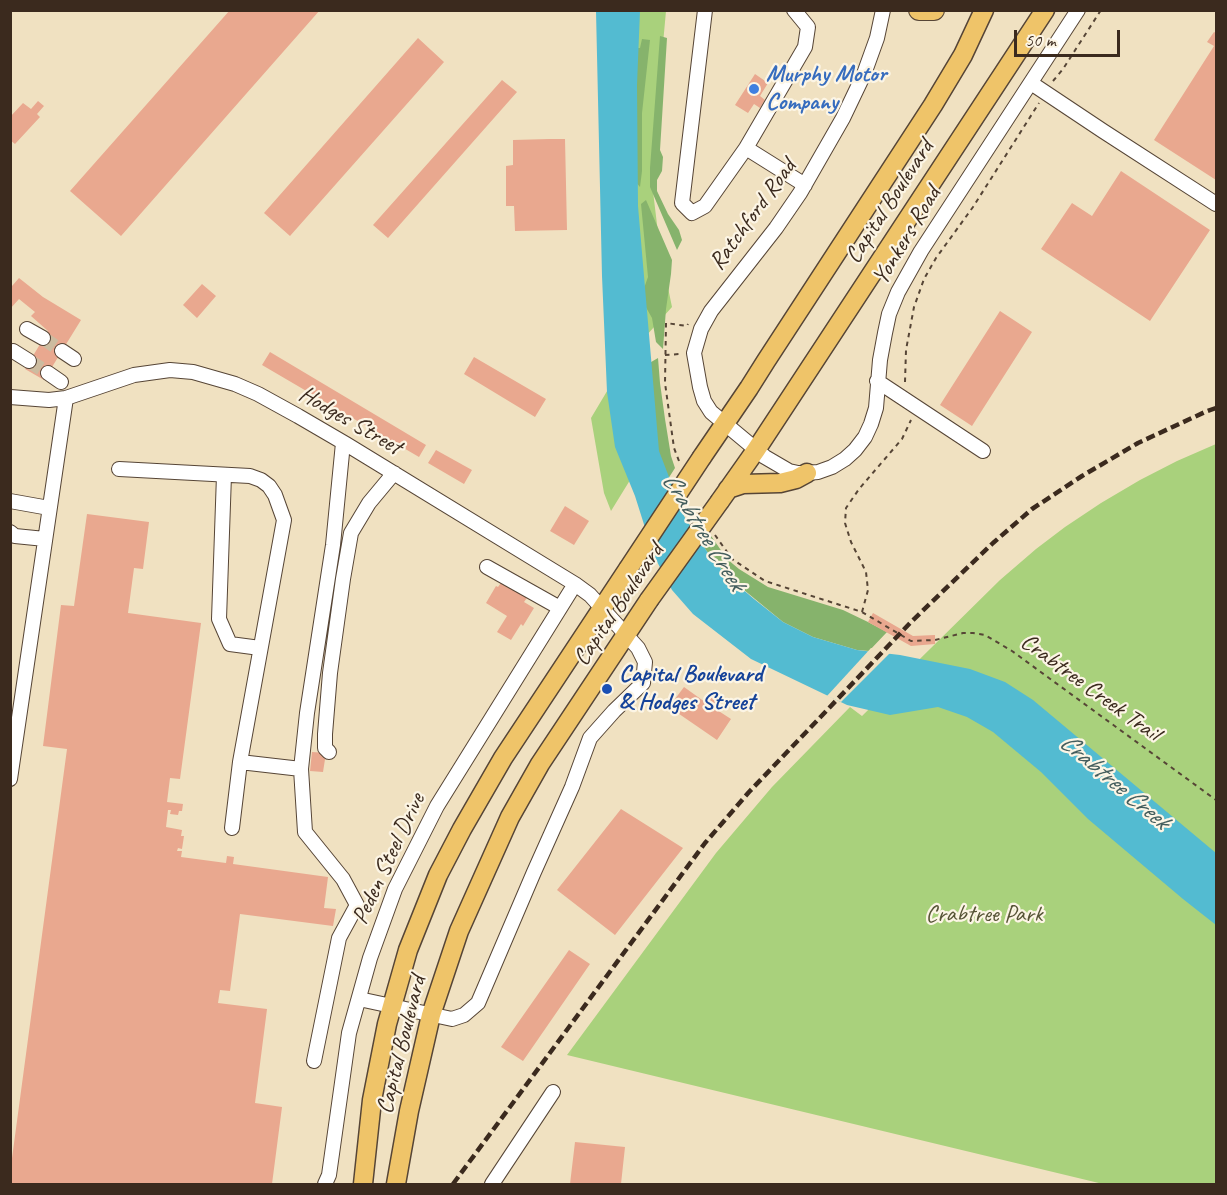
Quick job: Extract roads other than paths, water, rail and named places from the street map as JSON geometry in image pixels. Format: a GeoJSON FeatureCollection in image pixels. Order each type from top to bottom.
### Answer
{"type":"FeatureCollection","features":[{"type":"Feature","properties":{"kind":"highway"},"geometry":{"type":"LineString","coordinates":[[919,10],[934,10]]}},
{"type":"Feature","properties":{"kind":"main road","name":"Capital Boulevard"},"geometry":{"type":"LineString","coordinates":[[363,1185],[374,1091],[383,1040],[400,974],[438,875],[462,829],[503,758],[702,457],[732,430],[963,55],[984,10]]}},
{"type":"Feature","properties":{"kind":"main road","name":"Capital Boulevard"},"geometry":{"type":"LineString","coordinates":[[396,1185],[409,1111],[431,1015],[459,931],[510,818],[540,764],[605,665],[756,450],[1045,10]]}},
{"type":"Feature","properties":{"kind":"main road"},"geometry":{"type":"LineString","coordinates":[[724,495],[743,484],[780,483],[796,479],[807,473]]}},
{"type":"Feature","properties":{"kind":"street"},"geometry":{"type":"LineString","coordinates":[[705,10],[682,203],[692,213],[705,206],[746,148],[805,47],[808,27],[794,10]]}},
{"type":"Feature","properties":{"kind":"street","name":"Ratchford Road"},"geometry":{"type":"LineString","coordinates":[[732,430],[710,410],[704,401],[694,353],[701,329],[711,311],[776,228],[805,185],[843,118],[864,74],[883,10]]}},
{"type":"Feature","properties":{"kind":"street","name":"Yonkers Road"},"geometry":{"type":"LineString","coordinates":[[807,473],[832,467],[845,459],[865,437],[872,424],[876,408],[877,381],[885,333],[898,292],[921,251],[1078,10]]}},
{"type":"Feature","properties":{"kind":"street"},"geometry":{"type":"LineString","coordinates":[[1031,83],[1216,204]]}},
{"type":"Feature","properties":{"kind":"street"},"geometry":{"type":"LineString","coordinates":[[746,148],[805,185]]}},
{"type":"Feature","properties":{"kind":"street"},"geometry":{"type":"LineString","coordinates":[[27,329],[43,338]]}},
{"type":"Feature","properties":{"kind":"street"},"geometry":{"type":"LineString","coordinates":[[13,351],[29,361]]}},
{"type":"Feature","properties":{"kind":"street"},"geometry":{"type":"LineString","coordinates":[[62,351],[74,359]]}},
{"type":"Feature","properties":{"kind":"street","name":"Hodges Street"},"geometry":{"type":"LineString","coordinates":[[10,397],[33,400],[66,398],[134,375],[170,370],[193,372],[235,384],[258,394],[343,443],[575,584],[603,608],[638,648],[645,662],[643,683],[590,738],[572,787],[478,1003],[464,1015],[444,1019],[359,999]]}},
{"type":"Feature","properties":{"kind":"street"},"geometry":{"type":"LineString","coordinates":[[48,374],[61,382]]}},
{"type":"Feature","properties":{"kind":"street"},"geometry":{"type":"LineString","coordinates":[[877,381],[983,451]]}},
{"type":"Feature","properties":{"kind":"street"},"geometry":{"type":"LineString","coordinates":[[10,779],[66,398]]}},
{"type":"Feature","properties":{"kind":"street"},"geometry":{"type":"LineString","coordinates":[[732,430],[756,450],[789,471],[807,473]]}},
{"type":"Feature","properties":{"kind":"street"},"geometry":{"type":"LineString","coordinates":[[314,1061],[339,938],[357,905],[343,879],[305,832],[301,769],[307,713],[333,545],[343,443]]}},
{"type":"Feature","properties":{"kind":"street"},"geometry":{"type":"LineString","coordinates":[[119,469],[250,476],[269,486],[275,495],[284,520],[240,762],[232,828]]}},
{"type":"Feature","properties":{"kind":"street"},"geometry":{"type":"LineString","coordinates":[[329,752],[325,748],[325,734],[330,673],[351,533],[369,503],[394,473]]}},
{"type":"Feature","properties":{"kind":"street"},"geometry":{"type":"LineString","coordinates":[[224,475],[219,619],[230,644],[260,648]]}},
{"type":"Feature","properties":{"kind":"street"},"geometry":{"type":"LineString","coordinates":[[10,501],[49,508]]}},
{"type":"Feature","properties":{"kind":"street"},"geometry":{"type":"LineString","coordinates":[[10,532],[15,536],[45,539]]}},
{"type":"Feature","properties":{"kind":"street"},"geometry":{"type":"LineString","coordinates":[[487,567],[560,608]]}},
{"type":"Feature","properties":{"kind":"street","name":"Peden Steel Drive"},"geometry":{"type":"LineString","coordinates":[[325,1185],[329,1175],[349,1034],[370,958],[395,889],[436,806],[575,584]]}},
{"type":"Feature","properties":{"kind":"street"},"geometry":{"type":"LineString","coordinates":[[240,762],[301,769]]}},
{"type":"Feature","properties":{"kind":"street"},"geometry":{"type":"LineString","coordinates":[[492,1185],[553,1092]]}},
{"type":"Feature","properties":{"kind":"water","name":"Crabtree Creek"},"geometry":{"type":"Polygon","coordinates":[[[596,11],[640,11],[637,85],[638,206],[659,451],[684,516],[710,556],[727,576],[783,622],[813,637],[857,650],[900,655],[970,669],[1005,682],[1033,700],[1216,853],[1216,925],[1088,819],[1041,772],[993,732],[967,717],[938,707],[890,715],[847,705],[751,659],[693,614],[672,590],[654,556],[635,496],[615,447],[607,392],[596,11]]]}},
{"type":"Feature","properties":{"kind":"tunnel"},"geometry":{"type":"LineString","coordinates":[[43,338],[62,351]]}},
{"type":"Feature","properties":{"kind":"tunnel"},"geometry":{"type":"LineString","coordinates":[[29,361],[48,373]]}},
{"type":"Feature","properties":{"kind":"railway"},"geometry":{"type":"LineString","coordinates":[[453,1184],[705,843],[749,792],[911,622],[1032,509],[1138,443],[1216,408]]}},
{"type":"Feature","properties":{"kind":"place","name":"Murphy Motor Company"},"geometry":{"type":"Point","coordinates":[754,89]}},
{"type":"Feature","properties":{"kind":"place","name":"Capital Boulevard & Hodges Street"},"geometry":{"type":"Point","coordinates":[607,689]}},
{"type":"Feature","properties":{"kind":"park label","name":"Crabtree Park"},"geometry":{"type":"Point","coordinates":[984,915]}}]}
